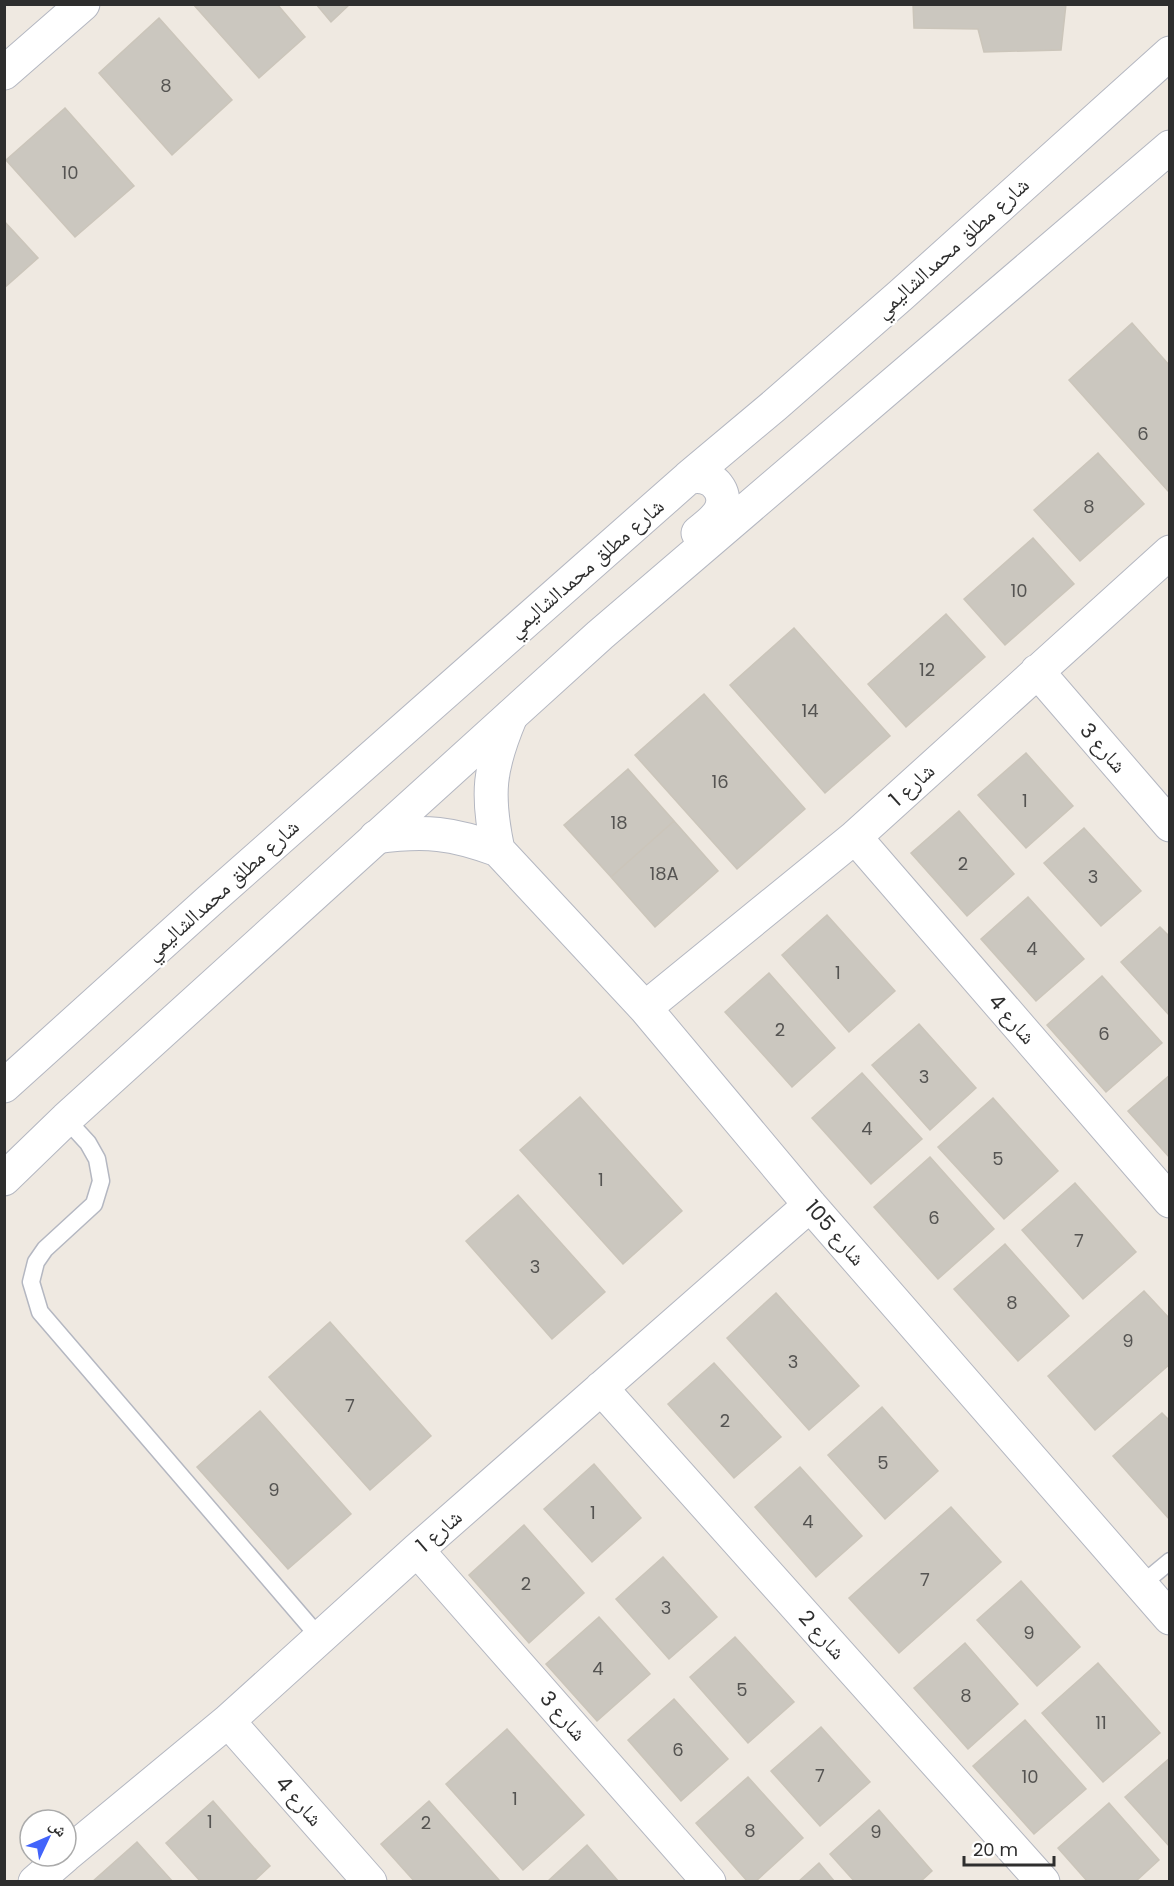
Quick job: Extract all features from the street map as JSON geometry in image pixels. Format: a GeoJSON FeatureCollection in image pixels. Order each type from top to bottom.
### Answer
{"type":"FeatureCollection","features":[{"type":"Feature","properties":{"kind":"street"},"geometry":{"type":"LineString","coordinates":[[4,73],[83,4]]}},
{"type":"Feature","properties":{"kind":"street","name":"شارع مطلق محمدالشاليمي"},"geometry":{"type":"LineString","coordinates":[[7,1082],[687,478],[901,295],[1170,53]]}},
{"type":"Feature","properties":{"kind":"street"},"geometry":{"type":"LineString","coordinates":[[4,1179],[66,1119],[600,635],[1170,147]]}},
{"type":"Feature","properties":{"kind":"street"},"geometry":{"type":"LineString","coordinates":[[600,635],[613,609],[716,517],[723,507],[722,492],[717,484],[704,477],[687,478]]}},
{"type":"Feature","properties":{"kind":"street","name":"شارع 1"},"geometry":{"type":"LineString","coordinates":[[645,1008],[855,837],[1170,552]]}},
{"type":"Feature","properties":{"kind":"street","name":"شارع 3"},"geometry":{"type":"LineString","coordinates":[[1037,671],[1170,825]]}},
{"type":"Feature","properties":{"kind":"street"},"geometry":{"type":"LineString","coordinates":[[498,849],[491,816],[491,781],[498,748],[511,716]]}},
{"type":"Feature","properties":{"kind":"street","name":"شارع 105"},"geometry":{"type":"LineString","coordinates":[[376,837],[407,832],[438,833],[469,839],[498,849],[645,1008],[810,1204],[1170,1618]]}},
{"type":"Feature","properties":{"kind":"street","name":"شارع 4"},"geometry":{"type":"LineString","coordinates":[[855,837],[1170,1201]]}},
{"type":"Feature","properties":{"kind":"street","name":"شارع 1"},"geometry":{"type":"LineString","coordinates":[[54,1869],[228,1721],[417,1550],[810,1204]]}},
{"type":"Feature","properties":{"kind":"street","name":"شارع 2"},"geometry":{"type":"LineString","coordinates":[[601,1388],[1043,1881]]}},
{"type":"Feature","properties":{"kind":"street","name":"شارع 3"},"geometry":{"type":"LineString","coordinates":[[417,1550],[709,1881]]}},
{"type":"Feature","properties":{"kind":"street","name":"شارع 4"},"geometry":{"type":"LineString","coordinates":[[228,1721],[370,1881]]}},
{"type":"Feature","properties":{"kind":"lane"},"geometry":{"type":"LineString","coordinates":[[66,1119],[88,1143],[97,1159],[101,1181],[94,1204],[45,1250],[36,1262],[30,1282],[40,1312],[320,1638]]}},
{"type":"Feature","properties":{"kind":"lane"},"geometry":{"type":"LineString","coordinates":[[1141,1585],[1170,1561]]}},
{"type":"Feature","properties":{"kind":"building"},"geometry":{"type":"Polygon","coordinates":[[[193,4],[277,4],[305,37],[259,78],[193,4]]]}},
{"type":"Feature","properties":{"kind":"building"},"geometry":{"type":"Polygon","coordinates":[[[316,4],[350,4],[331,22],[316,4]]]}},
{"type":"Feature","properties":{"kind":"building"},"geometry":{"type":"Polygon","coordinates":[[[913,4],[1066,4],[1061,50],[984,52],[978,29],[914,28],[913,4]]]}},
{"type":"Feature","properties":{"kind":"building"},"geometry":{"type":"Polygon","coordinates":[[[159,18],[232,100],[172,155],[99,73],[159,18]]]}},
{"type":"Feature","properties":{"kind":"building"},"geometry":{"type":"Polygon","coordinates":[[[65,108],[134,186],[75,237],[6,160],[65,108]]]}},
{"type":"Feature","properties":{"kind":"building"},"geometry":{"type":"Polygon","coordinates":[[[4,221],[38,258],[4,288],[4,221]]]}},
{"type":"Feature","properties":{"kind":"building"},"geometry":{"type":"Polygon","coordinates":[[[1132,323],[1170,366],[1170,489],[1168,491],[1069,380],[1132,323]]]}},
{"type":"Feature","properties":{"kind":"building"},"geometry":{"type":"Polygon","coordinates":[[[1098,453],[1144,504],[1080,561],[1034,510],[1098,453]]]}},
{"type":"Feature","properties":{"kind":"building"},"geometry":{"type":"Polygon","coordinates":[[[1033,538],[1074,584],[1005,645],[964,599],[1033,538]]]}},
{"type":"Feature","properties":{"kind":"building"},"geometry":{"type":"Polygon","coordinates":[[[946,614],[985,657],[906,727],[868,684],[946,614]]]}},
{"type":"Feature","properties":{"kind":"building"},"geometry":{"type":"Polygon","coordinates":[[[794,628],[890,736],[825,793],[730,685],[794,628]]]}},
{"type":"Feature","properties":{"kind":"building"},"geometry":{"type":"Polygon","coordinates":[[[704,694],[805,809],[737,869],[635,755],[704,694]]]}},
{"type":"Feature","properties":{"kind":"building"},"geometry":{"type":"Polygon","coordinates":[[[1026,753],[1073,806],[1026,848],[978,795],[1026,753]]]}},
{"type":"Feature","properties":{"kind":"building"},"geometry":{"type":"Polygon","coordinates":[[[628,769],[674,821],[611,877],[564,825],[628,769]]]}},
{"type":"Feature","properties":{"kind":"building"},"geometry":{"type":"Polygon","coordinates":[[[959,811],[1014,874],[967,916],[911,853],[959,811]]]}},
{"type":"Feature","properties":{"kind":"building"},"geometry":{"type":"Polygon","coordinates":[[[674,821],[718,871],[655,927],[611,877],[674,821]]]}},
{"type":"Feature","properties":{"kind":"building"},"geometry":{"type":"Polygon","coordinates":[[[1084,828],[1141,891],[1101,926],[1044,863],[1084,828]]]}},
{"type":"Feature","properties":{"kind":"building"},"geometry":{"type":"Polygon","coordinates":[[[1028,897],[1084,959],[1036,1001],[981,939],[1028,897]]]}},
{"type":"Feature","properties":{"kind":"building"},"geometry":{"type":"Polygon","coordinates":[[[827,915],[895,991],[849,1032],[782,955],[827,915]]]}},
{"type":"Feature","properties":{"kind":"building"},"geometry":{"type":"Polygon","coordinates":[[[1160,927],[1170,937],[1170,1016],[1121,962],[1160,927]]]}},
{"type":"Feature","properties":{"kind":"building"},"geometry":{"type":"Polygon","coordinates":[[[769,973],[835,1048],[792,1087],[725,1012],[769,973]]]}},
{"type":"Feature","properties":{"kind":"building"},"geometry":{"type":"Polygon","coordinates":[[[1102,976],[1162,1043],[1106,1092],[1047,1025],[1102,976]]]}},
{"type":"Feature","properties":{"kind":"building"},"geometry":{"type":"Polygon","coordinates":[[[919,1024],[976,1088],[930,1130],[872,1065],[919,1024]]]}},
{"type":"Feature","properties":{"kind":"building"},"geometry":{"type":"Polygon","coordinates":[[[862,1073],[922,1139],[871,1184],[812,1118],[862,1073]]]}},
{"type":"Feature","properties":{"kind":"building"},"geometry":{"type":"Polygon","coordinates":[[[1170,1075],[1170,1158],[1128,1111],[1170,1075]]]}},
{"type":"Feature","properties":{"kind":"building"},"geometry":{"type":"Polygon","coordinates":[[[580,1097],[682,1211],[623,1264],[520,1150],[580,1097]]]}},
{"type":"Feature","properties":{"kind":"building"},"geometry":{"type":"Polygon","coordinates":[[[993,1098],[1058,1171],[1004,1219],[938,1147],[993,1098]]]}},
{"type":"Feature","properties":{"kind":"building"},"geometry":{"type":"Polygon","coordinates":[[[930,1157],[994,1229],[938,1279],[874,1207],[930,1157]]]}},
{"type":"Feature","properties":{"kind":"building"},"geometry":{"type":"Polygon","coordinates":[[[1075,1183],[1136,1252],[1083,1299],[1022,1230],[1075,1183]]]}},
{"type":"Feature","properties":{"kind":"building"},"geometry":{"type":"Polygon","coordinates":[[[518,1195],[605,1292],[552,1339],[466,1241],[518,1195]]]}},
{"type":"Feature","properties":{"kind":"building"},"geometry":{"type":"Polygon","coordinates":[[[1005,1244],[1069,1316],[1018,1361],[954,1289],[1005,1244]]]}},
{"type":"Feature","properties":{"kind":"building"},"geometry":{"type":"Polygon","coordinates":[[[1144,1291],[1170,1319],[1170,1364],[1095,1430],[1048,1376],[1144,1291]]]}},
{"type":"Feature","properties":{"kind":"building"},"geometry":{"type":"Polygon","coordinates":[[[776,1293],[859,1386],[809,1430],[727,1338],[776,1293]]]}},
{"type":"Feature","properties":{"kind":"building"},"geometry":{"type":"Polygon","coordinates":[[[330,1322],[431,1436],[370,1490],[269,1377],[330,1322]]]}},
{"type":"Feature","properties":{"kind":"building"},"geometry":{"type":"Polygon","coordinates":[[[714,1363],[781,1437],[734,1478],[668,1404],[714,1363]]]}},
{"type":"Feature","properties":{"kind":"building"},"geometry":{"type":"Polygon","coordinates":[[[882,1407],[938,1471],[885,1519],[828,1455],[882,1407]]]}},
{"type":"Feature","properties":{"kind":"building"},"geometry":{"type":"Polygon","coordinates":[[[260,1411],[351,1514],[288,1569],[197,1467],[260,1411]]]}},
{"type":"Feature","properties":{"kind":"building"},"geometry":{"type":"Polygon","coordinates":[[[1162,1413],[1170,1421],[1170,1520],[1113,1456],[1162,1413]]]}},
{"type":"Feature","properties":{"kind":"building"},"geometry":{"type":"Polygon","coordinates":[[[594,1464],[641,1518],[592,1562],[544,1509],[594,1464]]]}},
{"type":"Feature","properties":{"kind":"building"},"geometry":{"type":"Polygon","coordinates":[[[800,1467],[862,1536],[816,1577],[755,1507],[800,1467]]]}},
{"type":"Feature","properties":{"kind":"building"},"geometry":{"type":"Polygon","coordinates":[[[951,1507],[1001,1562],[899,1653],[849,1598],[951,1507]]]}},
{"type":"Feature","properties":{"kind":"building"},"geometry":{"type":"Polygon","coordinates":[[[524,1525],[584,1593],[529,1643],[469,1575],[524,1525]]]}},
{"type":"Feature","properties":{"kind":"building"},"geometry":{"type":"Polygon","coordinates":[[[663,1557],[717,1617],[669,1659],[616,1599],[663,1557]]]}},
{"type":"Feature","properties":{"kind":"building"},"geometry":{"type":"Polygon","coordinates":[[[1021,1581],[1080,1647],[1037,1686],[977,1620],[1021,1581]]]}},
{"type":"Feature","properties":{"kind":"building"},"geometry":{"type":"Polygon","coordinates":[[[599,1617],[650,1674],[597,1721],[546,1664],[599,1617]]]}},
{"type":"Feature","properties":{"kind":"building"},"geometry":{"type":"Polygon","coordinates":[[[735,1637],[794,1702],[748,1743],[690,1677],[735,1637]]]}},
{"type":"Feature","properties":{"kind":"building"},"geometry":{"type":"Polygon","coordinates":[[[965,1643],[1018,1704],[968,1749],[914,1688],[965,1643]]]}},
{"type":"Feature","properties":{"kind":"building"},"geometry":{"type":"Polygon","coordinates":[[[1098,1663],[1160,1733],[1103,1782],[1042,1713],[1098,1663]]]}},
{"type":"Feature","properties":{"kind":"building"},"geometry":{"type":"Polygon","coordinates":[[[674,1699],[728,1759],[681,1801],[628,1740],[674,1699]]]}},
{"type":"Feature","properties":{"kind":"building"},"geometry":{"type":"Polygon","coordinates":[[[1025,1720],[1086,1789],[1034,1834],[973,1766],[1025,1720]]]}},
{"type":"Feature","properties":{"kind":"building"},"geometry":{"type":"Polygon","coordinates":[[[821,1727],[870,1782],[820,1826],[771,1771],[821,1727]]]}},
{"type":"Feature","properties":{"kind":"building"},"geometry":{"type":"Polygon","coordinates":[[[507,1729],[584,1815],[523,1870],[446,1784],[507,1729]]]}},
{"type":"Feature","properties":{"kind":"building"},"geometry":{"type":"Polygon","coordinates":[[[1170,1758],[1170,1847],[1125,1797],[1170,1758]]]}},
{"type":"Feature","properties":{"kind":"building"},"geometry":{"type":"Polygon","coordinates":[[[748,1777],[803,1838],[755,1882],[748,1882],[696,1823],[748,1777]]]}},
{"type":"Feature","properties":{"kind":"building"},"geometry":{"type":"Polygon","coordinates":[[[213,1801],[270,1866],[253,1882],[201,1882],[166,1843],[213,1801]]]}},
{"type":"Feature","properties":{"kind":"building"},"geometry":{"type":"Polygon","coordinates":[[[429,1801],[499,1880],[497,1882],[415,1882],[381,1844],[429,1801]]]}},
{"type":"Feature","properties":{"kind":"building"},"geometry":{"type":"Polygon","coordinates":[[[1109,1803],[1159,1860],[1135,1882],[1088,1882],[1058,1848],[1109,1803]]]}},
{"type":"Feature","properties":{"kind":"building"},"geometry":{"type":"Polygon","coordinates":[[[879,1810],[932,1871],[920,1882],[855,1882],[830,1854],[879,1810]]]}},
{"type":"Feature","properties":{"kind":"building"},"geometry":{"type":"Polygon","coordinates":[[[137,1842],[173,1882],[92,1882],[137,1842]]]}},
{"type":"Feature","properties":{"kind":"building"},"geometry":{"type":"Polygon","coordinates":[[[587,1845],[619,1882],[547,1882],[587,1845]]]}},
{"type":"Feature","properties":{"kind":"building"},"geometry":{"type":"Polygon","coordinates":[[[819,1863],[835,1882],[798,1882],[819,1863]]]}}]}
